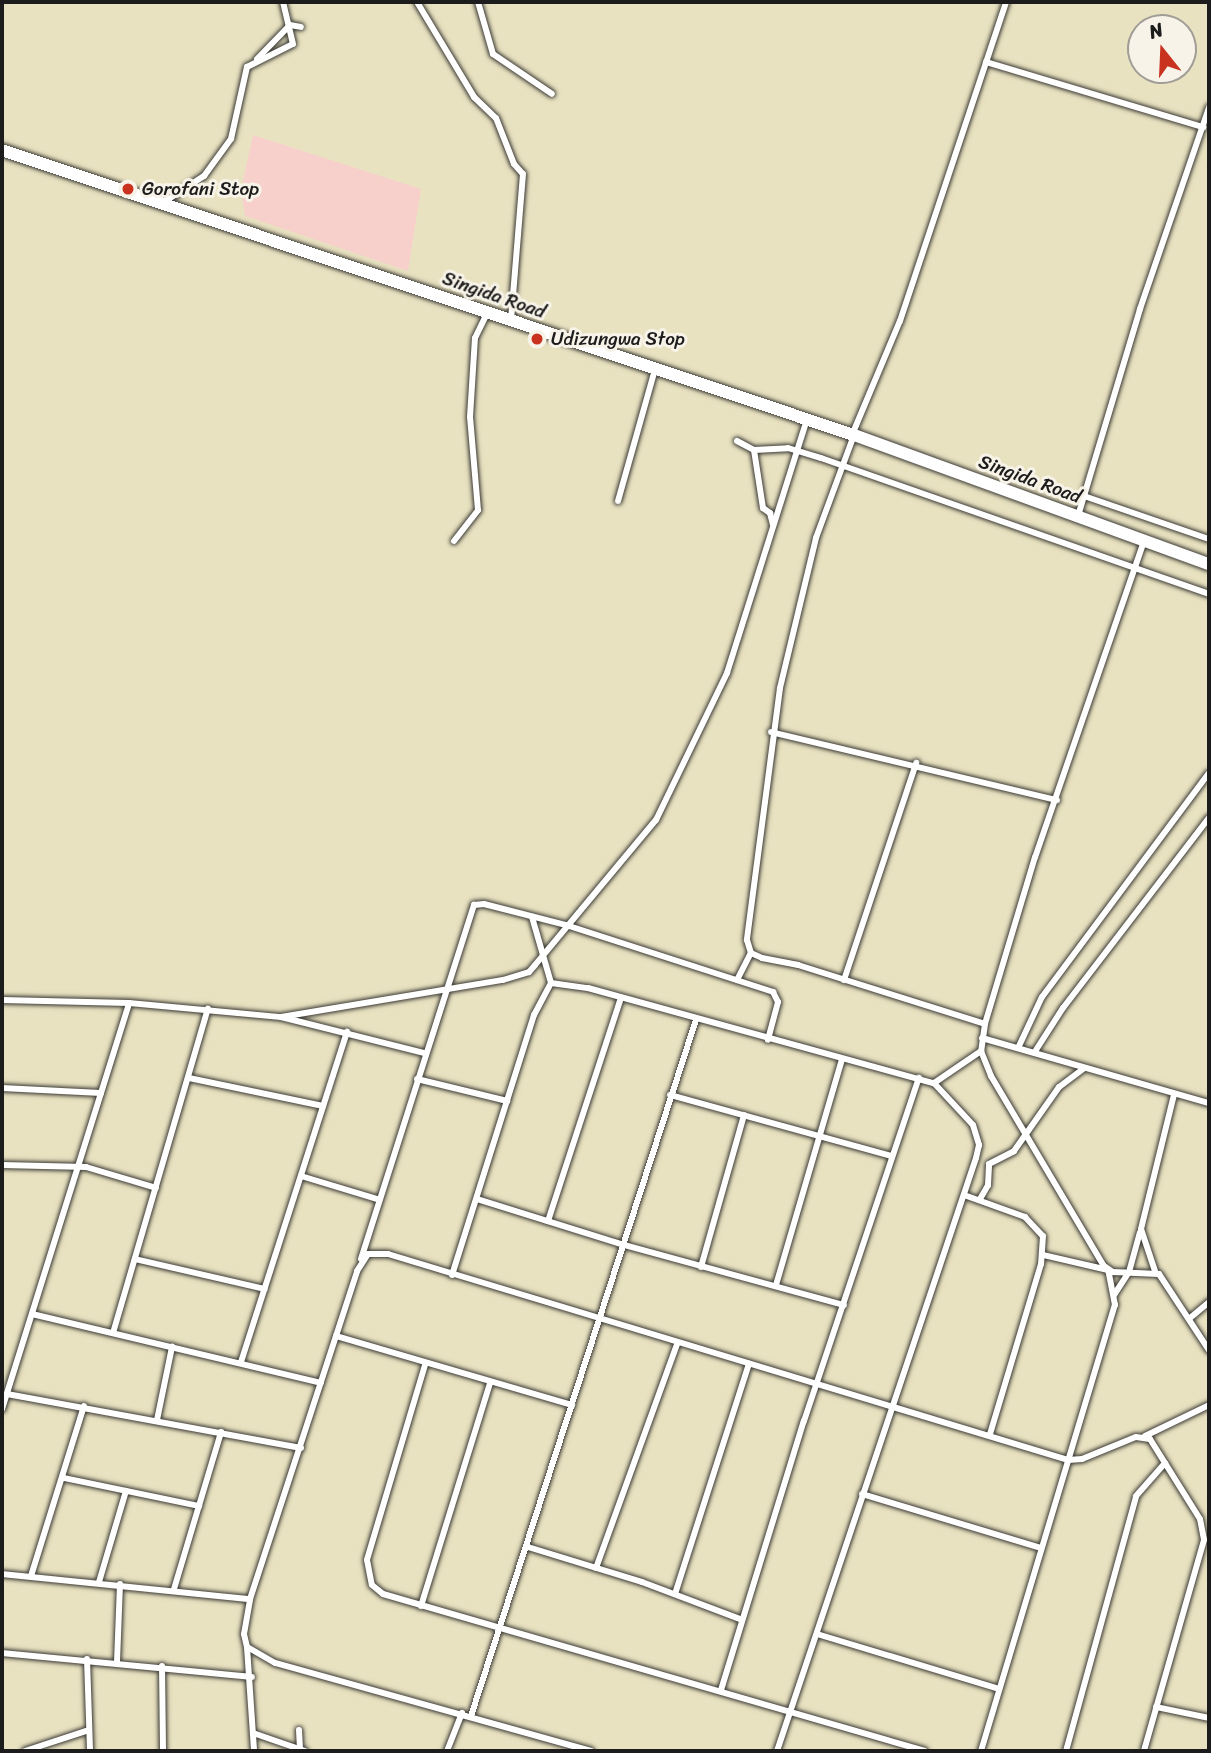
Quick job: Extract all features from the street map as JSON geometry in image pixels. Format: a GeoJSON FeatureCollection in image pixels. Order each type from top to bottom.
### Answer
{"type":"FeatureCollection","features":[{"type":"Feature","properties":{"kind":"highway","name":"Singida Road"},"geometry":{"type":"LineString","coordinates":[[2,150],[853,436],[1209,565]]}},
{"type":"Feature","properties":{"kind":"street"},"geometry":{"type":"LineString","coordinates":[[253,63],[293,44],[283,2]]}},
{"type":"Feature","properties":{"kind":"street"},"geometry":{"type":"LineString","coordinates":[[417,2],[474,97],[496,118],[514,164],[523,174],[511,321]]}},
{"type":"Feature","properties":{"kind":"street"},"geometry":{"type":"LineString","coordinates":[[478,2],[493,54],[512,63],[552,94]]}},
{"type":"Feature","properties":{"kind":"street"},"geometry":{"type":"LineString","coordinates":[[737,980],[751,953],[747,940],[748,901],[771,732],[816,538],[853,436],[900,321],[1006,2]]}},
{"type":"Feature","properties":{"kind":"street"},"geometry":{"type":"LineString","coordinates":[[158,204],[180,194],[215,164],[231,139],[242,76],[290,25],[295,22],[301,27]]}},
{"type":"Feature","properties":{"kind":"street"},"geometry":{"type":"LineString","coordinates":[[986,62],[1203,127]]}},
{"type":"Feature","properties":{"kind":"street"},"geometry":{"type":"LineString","coordinates":[[1078,517],[1140,309],[1209,108]]}},
{"type":"Feature","properties":{"kind":"street"},"geometry":{"type":"LineString","coordinates":[[454,541],[478,510],[470,417],[475,338],[487,313]]}},
{"type":"Feature","properties":{"kind":"street"},"geometry":{"type":"LineString","coordinates":[[618,501],[655,369]]}},
{"type":"Feature","properties":{"kind":"street"},"geometry":{"type":"LineString","coordinates":[[281,1017],[444,990],[528,972],[656,820],[727,673],[807,421]]}},
{"type":"Feature","properties":{"kind":"street"},"geometry":{"type":"LineString","coordinates":[[737,441],[754,450],[797,450],[844,465],[1209,594]]}},
{"type":"Feature","properties":{"kind":"street"},"geometry":{"type":"LineString","coordinates":[[754,450],[763,509],[771,513],[774,527]]}},
{"type":"Feature","properties":{"kind":"street"},"geometry":{"type":"LineString","coordinates":[[1084,496],[1209,536]]}},
{"type":"Feature","properties":{"kind":"street"},"geometry":{"type":"LineString","coordinates":[[1114,1295],[1108,1270],[991,1076],[981,1051],[985,1024],[1144,541]]}},
{"type":"Feature","properties":{"kind":"street"},"geometry":{"type":"LineString","coordinates":[[771,732],[916,763],[1057,800]]}},
{"type":"Feature","properties":{"kind":"street"},"geometry":{"type":"LineString","coordinates":[[844,980],[916,763]]}},
{"type":"Feature","properties":{"kind":"street"},"geometry":{"type":"LineString","coordinates":[[1019,1045],[1042,997],[1209,774]]}},
{"type":"Feature","properties":{"kind":"street"},"geometry":{"type":"LineString","coordinates":[[1036,1050],[1063,1008],[1209,818]]}},
{"type":"Feature","properties":{"kind":"street"},"geometry":{"type":"LineString","coordinates":[[254,1751],[252,1677],[244,1634],[250,1599],[361,1260],[377,1199],[444,990],[474,905],[566,925],[737,980],[778,996],[768,1040]]}},
{"type":"Feature","properties":{"kind":"street"},"geometry":{"type":"LineString","coordinates":[[452,1275],[534,1015],[551,984],[532,917]]}},
{"type":"Feature","properties":{"kind":"street"},"geometry":{"type":"LineString","coordinates":[[751,953],[985,1024]]}},
{"type":"Feature","properties":{"kind":"street"},"geometry":{"type":"LineString","coordinates":[[551,984],[621,998],[934,1083],[978,1135],[979,1145],[964,1195],[777,1751]]}},
{"type":"Feature","properties":{"kind":"street"},"geometry":{"type":"LineString","coordinates":[[548,1221],[621,998]]}},
{"type":"Feature","properties":{"kind":"street"},"geometry":{"type":"LineString","coordinates":[[2,1000],[129,1003],[281,1017],[424,1053]]}},
{"type":"Feature","properties":{"kind":"street"},"geometry":{"type":"LineString","coordinates":[[2,1409],[129,1003]]}},
{"type":"Feature","properties":{"kind":"street"},"geometry":{"type":"LineString","coordinates":[[113,1333],[208,1009]]}},
{"type":"Feature","properties":{"kind":"street"},"geometry":{"type":"LineString","coordinates":[[471,1716],[528,1547],[696,1020]]}},
{"type":"Feature","properties":{"kind":"street"},"geometry":{"type":"LineString","coordinates":[[242,1362],[347,1032]]}},
{"type":"Feature","properties":{"kind":"street"},"geometry":{"type":"LineString","coordinates":[[982,1038],[1019,1045],[1084,1068],[1209,1103]]}},
{"type":"Feature","properties":{"kind":"street"},"geometry":{"type":"LineString","coordinates":[[934,1083],[981,1051]]}},
{"type":"Feature","properties":{"kind":"street"},"geometry":{"type":"LineString","coordinates":[[776,1285],[842,1060]]}},
{"type":"Feature","properties":{"kind":"street"},"geometry":{"type":"LineString","coordinates":[[980,1199],[988,1185],[989,1164],[1014,1151],[1059,1087],[1084,1068]]}},
{"type":"Feature","properties":{"kind":"street"},"geometry":{"type":"LineString","coordinates":[[189,1078],[323,1106]]}},
{"type":"Feature","properties":{"kind":"street"},"geometry":{"type":"LineString","coordinates":[[721,1690],[740,1619],[919,1078]]}},
{"type":"Feature","properties":{"kind":"street"},"geometry":{"type":"LineString","coordinates":[[417,1079],[507,1101]]}},
{"type":"Feature","properties":{"kind":"street"},"geometry":{"type":"LineString","coordinates":[[2,1088],[101,1093]]}},
{"type":"Feature","properties":{"kind":"street"},"geometry":{"type":"LineString","coordinates":[[670,1095],[892,1156]]}},
{"type":"Feature","properties":{"kind":"street"},"geometry":{"type":"LineString","coordinates":[[981,1751],[1114,1295],[1129,1272],[1174,1095]]}},
{"type":"Feature","properties":{"kind":"street"},"geometry":{"type":"LineString","coordinates":[[701,1267],[744,1115]]}},
{"type":"Feature","properties":{"kind":"street"},"geometry":{"type":"LineString","coordinates":[[2,1165],[76,1169],[86,1167],[156,1188]]}},
{"type":"Feature","properties":{"kind":"street"},"geometry":{"type":"LineString","coordinates":[[301,1176],[377,1199]]}},
{"type":"Feature","properties":{"kind":"street"},"geometry":{"type":"LineString","coordinates":[[964,1195],[980,1199],[1037,1224],[1043,1236],[1043,1255],[990,1434]]}},
{"type":"Feature","properties":{"kind":"street"},"geometry":{"type":"LineString","coordinates":[[477,1199],[624,1245],[844,1305]]}},
{"type":"Feature","properties":{"kind":"street"},"geometry":{"type":"LineString","coordinates":[[1141,1229],[1155,1272],[1190,1318],[1209,1350]]}},
{"type":"Feature","properties":{"kind":"street"},"geometry":{"type":"LineString","coordinates":[[361,1260],[376,1252],[677,1344],[990,1434],[1068,1460],[1078,1460],[1144,1436],[1209,1405]]}},
{"type":"Feature","properties":{"kind":"street"},"geometry":{"type":"LineString","coordinates":[[1043,1255],[1108,1270],[1155,1272]]}},
{"type":"Feature","properties":{"kind":"street"},"geometry":{"type":"LineString","coordinates":[[135,1259],[265,1289]]}},
{"type":"Feature","properties":{"kind":"street"},"geometry":{"type":"LineString","coordinates":[[1190,1318],[1209,1302]]}},
{"type":"Feature","properties":{"kind":"street"},"geometry":{"type":"LineString","coordinates":[[32,1314],[321,1383]]}},
{"type":"Feature","properties":{"kind":"street"},"geometry":{"type":"LineString","coordinates":[[336,1336],[425,1365],[572,1405]]}},
{"type":"Feature","properties":{"kind":"street"},"geometry":{"type":"LineString","coordinates":[[596,1568],[677,1344]]}},
{"type":"Feature","properties":{"kind":"street"},"geometry":{"type":"LineString","coordinates":[[157,1420],[172,1346]]}},
{"type":"Feature","properties":{"kind":"street"},"geometry":{"type":"LineString","coordinates":[[675,1594],[749,1364]]}},
{"type":"Feature","properties":{"kind":"street"},"geometry":{"type":"LineString","coordinates":[[425,1365],[367,1560],[372,1585],[383,1594],[925,1751]]}},
{"type":"Feature","properties":{"kind":"street"},"geometry":{"type":"LineString","coordinates":[[421,1606],[489,1383]]}},
{"type":"Feature","properties":{"kind":"street"},"geometry":{"type":"LineString","coordinates":[[7,1394],[84,1406],[301,1448]]}},
{"type":"Feature","properties":{"kind":"street"},"geometry":{"type":"LineString","coordinates":[[31,1576],[64,1478],[84,1406]]}},
{"type":"Feature","properties":{"kind":"street"},"geometry":{"type":"LineString","coordinates":[[174,1589],[221,1433]]}},
{"type":"Feature","properties":{"kind":"street"},"geometry":{"type":"LineString","coordinates":[[1144,1436],[1155,1443],[1199,1519],[1204,1540],[1144,1751]]}},
{"type":"Feature","properties":{"kind":"street"},"geometry":{"type":"LineString","coordinates":[[1066,1751],[1136,1496],[1165,1463]]}},
{"type":"Feature","properties":{"kind":"street"},"geometry":{"type":"LineString","coordinates":[[64,1478],[199,1506]]}},
{"type":"Feature","properties":{"kind":"street"},"geometry":{"type":"LineString","coordinates":[[99,1582],[126,1491]]}},
{"type":"Feature","properties":{"kind":"street"},"geometry":{"type":"LineString","coordinates":[[862,1494],[1041,1548]]}},
{"type":"Feature","properties":{"kind":"street"},"geometry":{"type":"LineString","coordinates":[[528,1547],[675,1594],[740,1619]]}},
{"type":"Feature","properties":{"kind":"street"},"geometry":{"type":"LineString","coordinates":[[2,1574],[174,1589],[250,1599]]}},
{"type":"Feature","properties":{"kind":"street"},"geometry":{"type":"LineString","coordinates":[[117,1662],[120,1584]]}},
{"type":"Feature","properties":{"kind":"street"},"geometry":{"type":"LineString","coordinates":[[817,1634],[999,1689]]}},
{"type":"Feature","properties":{"kind":"street"},"geometry":{"type":"LineString","coordinates":[[247,1647],[275,1662],[591,1751]]}},
{"type":"Feature","properties":{"kind":"street"},"geometry":{"type":"LineString","coordinates":[[2,1653],[162,1666],[252,1677]]}},
{"type":"Feature","properties":{"kind":"street"},"geometry":{"type":"LineString","coordinates":[[87,1659],[90,1751]]}},
{"type":"Feature","properties":{"kind":"street"},"geometry":{"type":"LineString","coordinates":[[162,1666],[163,1751]]}},
{"type":"Feature","properties":{"kind":"street"},"geometry":{"type":"LineString","coordinates":[[1156,1707],[1209,1718]]}},
{"type":"Feature","properties":{"kind":"street"},"geometry":{"type":"LineString","coordinates":[[447,1751],[461,1713]]}},
{"type":"Feature","properties":{"kind":"street"},"geometry":{"type":"LineString","coordinates":[[25,1751],[89,1730]]}},
{"type":"Feature","properties":{"kind":"street"},"geometry":{"type":"LineString","coordinates":[[253,1733],[302,1751],[299,1730]]}},
{"type":"Feature","properties":{"kind":"shaded area"},"geometry":{"type":"Polygon","coordinates":[[[253,135],[421,189],[408,271],[245,216],[241,190],[253,135]]]}},
{"type":"Feature","properties":{"kind":"place","name":"Gorofani Stop"},"geometry":{"type":"Point","coordinates":[128,189]}},
{"type":"Feature","properties":{"kind":"place","name":"Udizungwa Stop"},"geometry":{"type":"Point","coordinates":[537,339]}}]}
